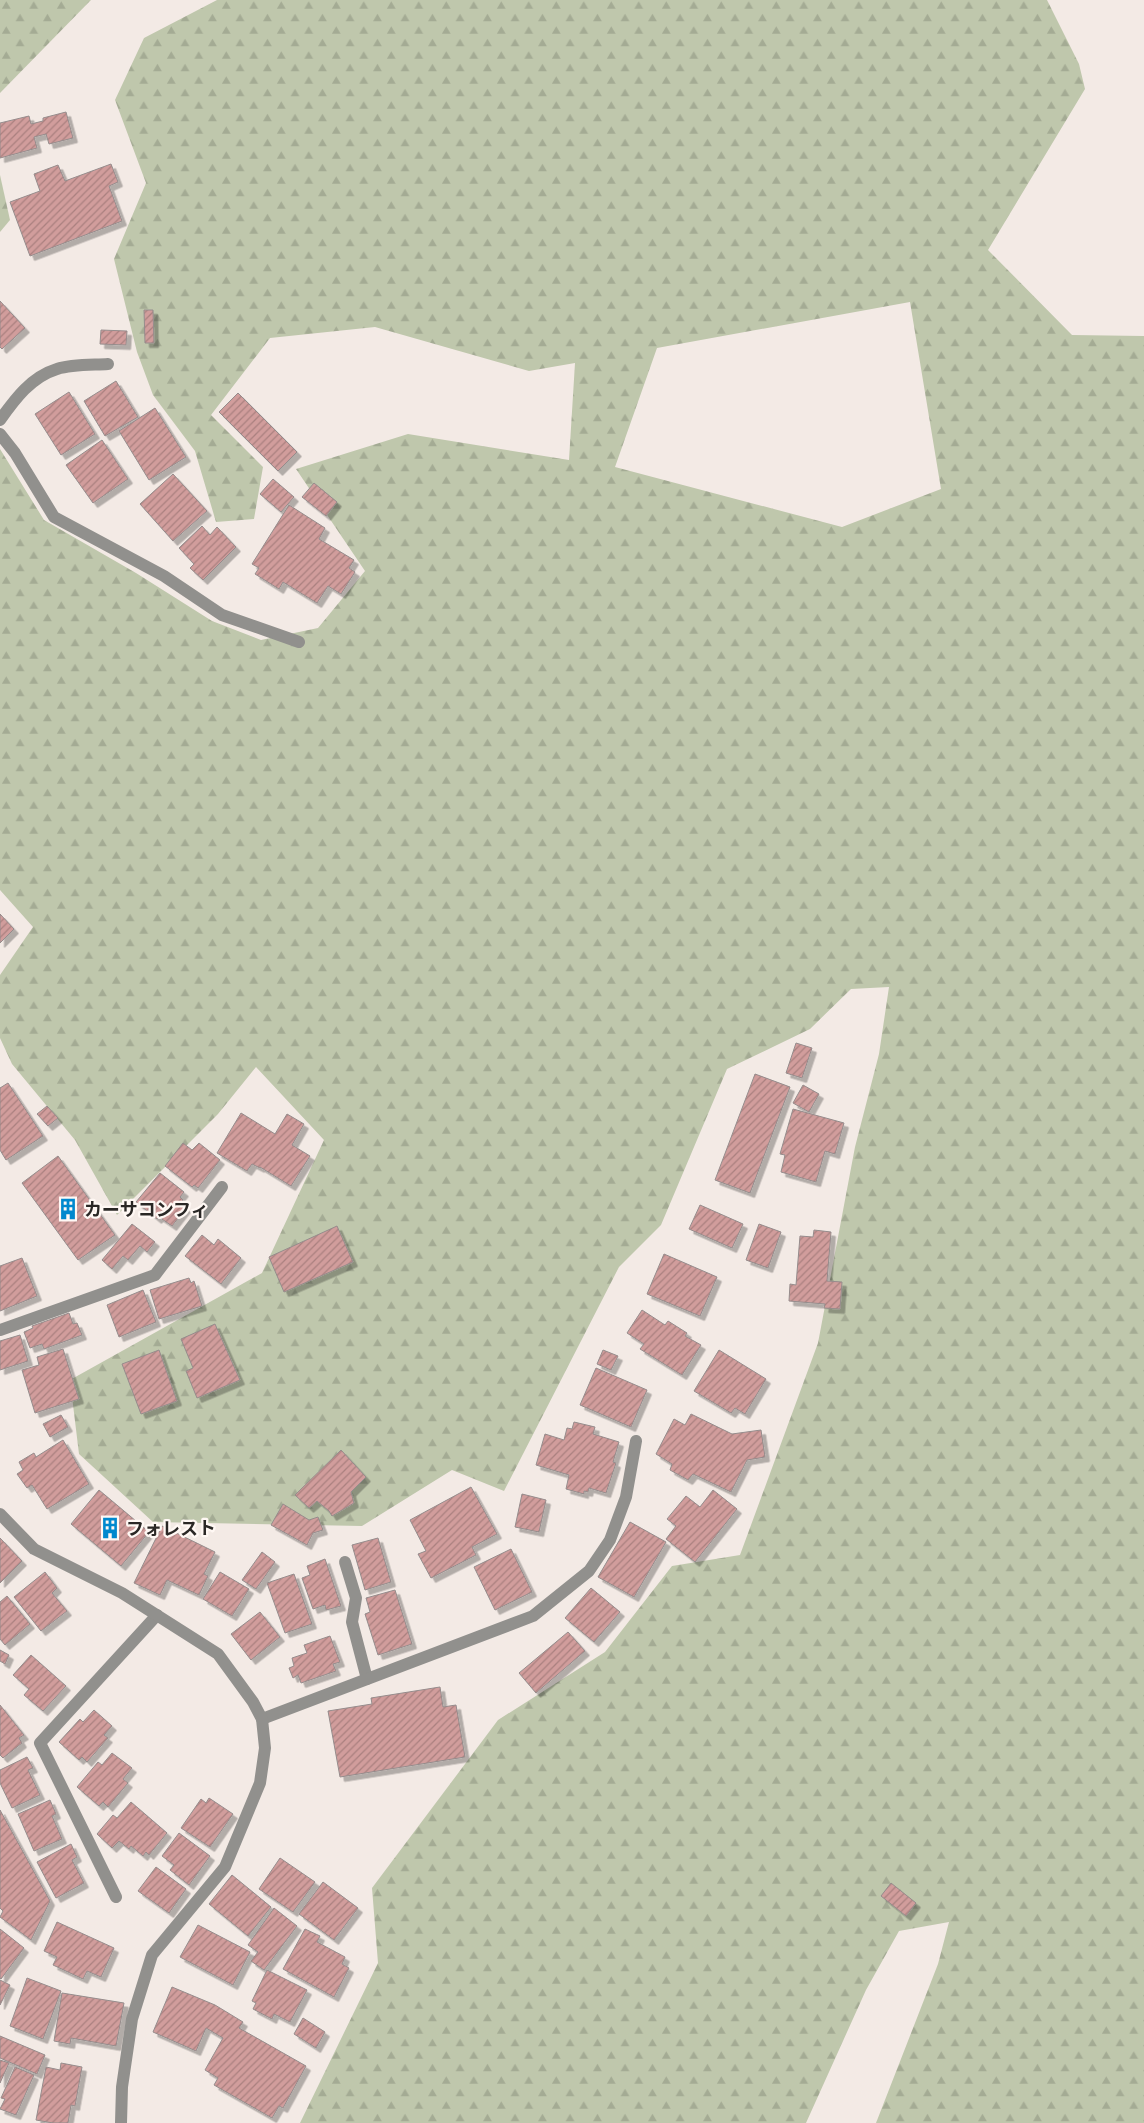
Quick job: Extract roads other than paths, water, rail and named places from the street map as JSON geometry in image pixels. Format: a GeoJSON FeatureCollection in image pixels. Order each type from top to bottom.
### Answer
{"type":"FeatureCollection","features":[{"type":"Feature","properties":{"kind":"street"},"geometry":{"type":"LineString","coordinates":[[0,420],[18,396],[40,376],[58,368],[108,364]]}},
{"type":"Feature","properties":{"kind":"street"},"geometry":{"type":"LineString","coordinates":[[0,434],[15,453],[54,517],[164,576],[222,615],[299,642]]}},
{"type":"Feature","properties":{"kind":"street"},"geometry":{"type":"LineString","coordinates":[[0,1330],[155,1275],[222,1187]]}},
{"type":"Feature","properties":{"kind":"street"},"geometry":{"type":"LineString","coordinates":[[262,1719],[533,1616],[589,1571],[610,1540],[626,1497],[636,1441]]}},
{"type":"Feature","properties":{"kind":"street"},"geometry":{"type":"LineString","coordinates":[[0,1514],[34,1549],[122,1593],[218,1654],[253,1702],[262,1719],[265,1748],[260,1784],[225,1867],[152,1955],[132,2019],[122,2087],[121,2123]]}},
{"type":"Feature","properties":{"kind":"street"},"geometry":{"type":"LineString","coordinates":[[345,1562],[356,1598],[352,1622],[368,1679]]}},
{"type":"Feature","properties":{"kind":"street"},"geometry":{"type":"LineString","coordinates":[[116,1897],[40,1743],[157,1615]]}},
{"type":"Feature","properties":{"kind":"place","name":"カーサコンフィ"},"geometry":{"type":"Point","coordinates":[68,1209]}},
{"type":"Feature","properties":{"kind":"place","name":"フォレスト"},"geometry":{"type":"Point","coordinates":[110,1528]}}]}
